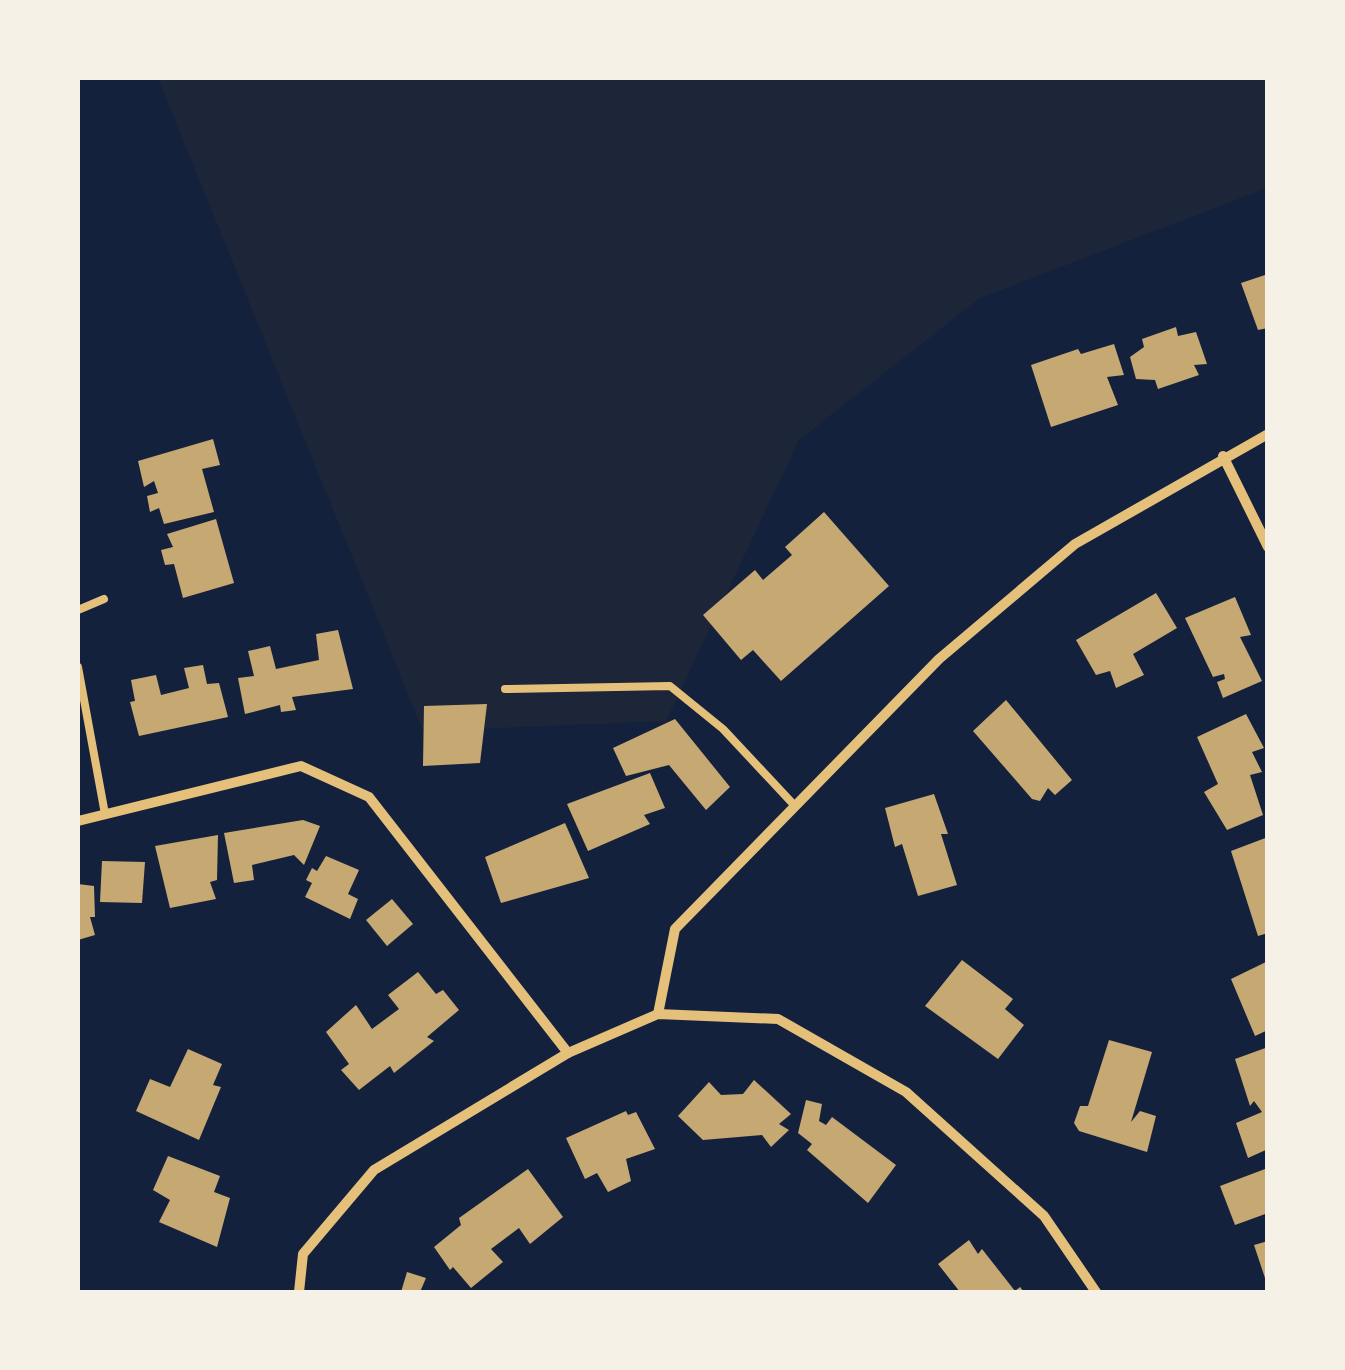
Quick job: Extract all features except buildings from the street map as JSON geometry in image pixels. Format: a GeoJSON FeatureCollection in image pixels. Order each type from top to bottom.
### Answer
{"type":"FeatureCollection","features":[{"type":"Feature","properties":{"kind":"street"},"geometry":{"type":"LineString","coordinates":[[658,1014],[675,929],[938,659],[1075,544],[1222,456],[1268,434]]}},
{"type":"Feature","properties":{"kind":"street"},"geometry":{"type":"LineString","coordinates":[[1222,456],[1268,546]]}},
{"type":"Feature","properties":{"kind":"street"},"geometry":{"type":"LineString","coordinates":[[78,821],[301,766],[368,798],[568,1054]]}},
{"type":"Feature","properties":{"kind":"street"},"geometry":{"type":"LineString","coordinates":[[299,1292],[303,1254],[374,1170],[568,1054],[658,1014],[778,1019],[906,1092],[1044,1216],[1096,1292]]}},
{"type":"Feature","properties":{"kind":"lane"},"geometry":{"type":"LineString","coordinates":[[78,610],[104,599]]}},
{"type":"Feature","properties":{"kind":"lane"},"geometry":{"type":"LineString","coordinates":[[78,667],[105,814]]}},
{"type":"Feature","properties":{"kind":"lane"},"geometry":{"type":"LineString","coordinates":[[505,690],[670,686],[723,729],[795,806]]}},
{"type":"Feature","properties":{"kind":"shaded area"},"geometry":{"type":"Polygon","coordinates":[[[158,78],[1267,78],[1267,188],[980,298],[799,440],[666,721],[423,731],[158,78]]]}}]}
